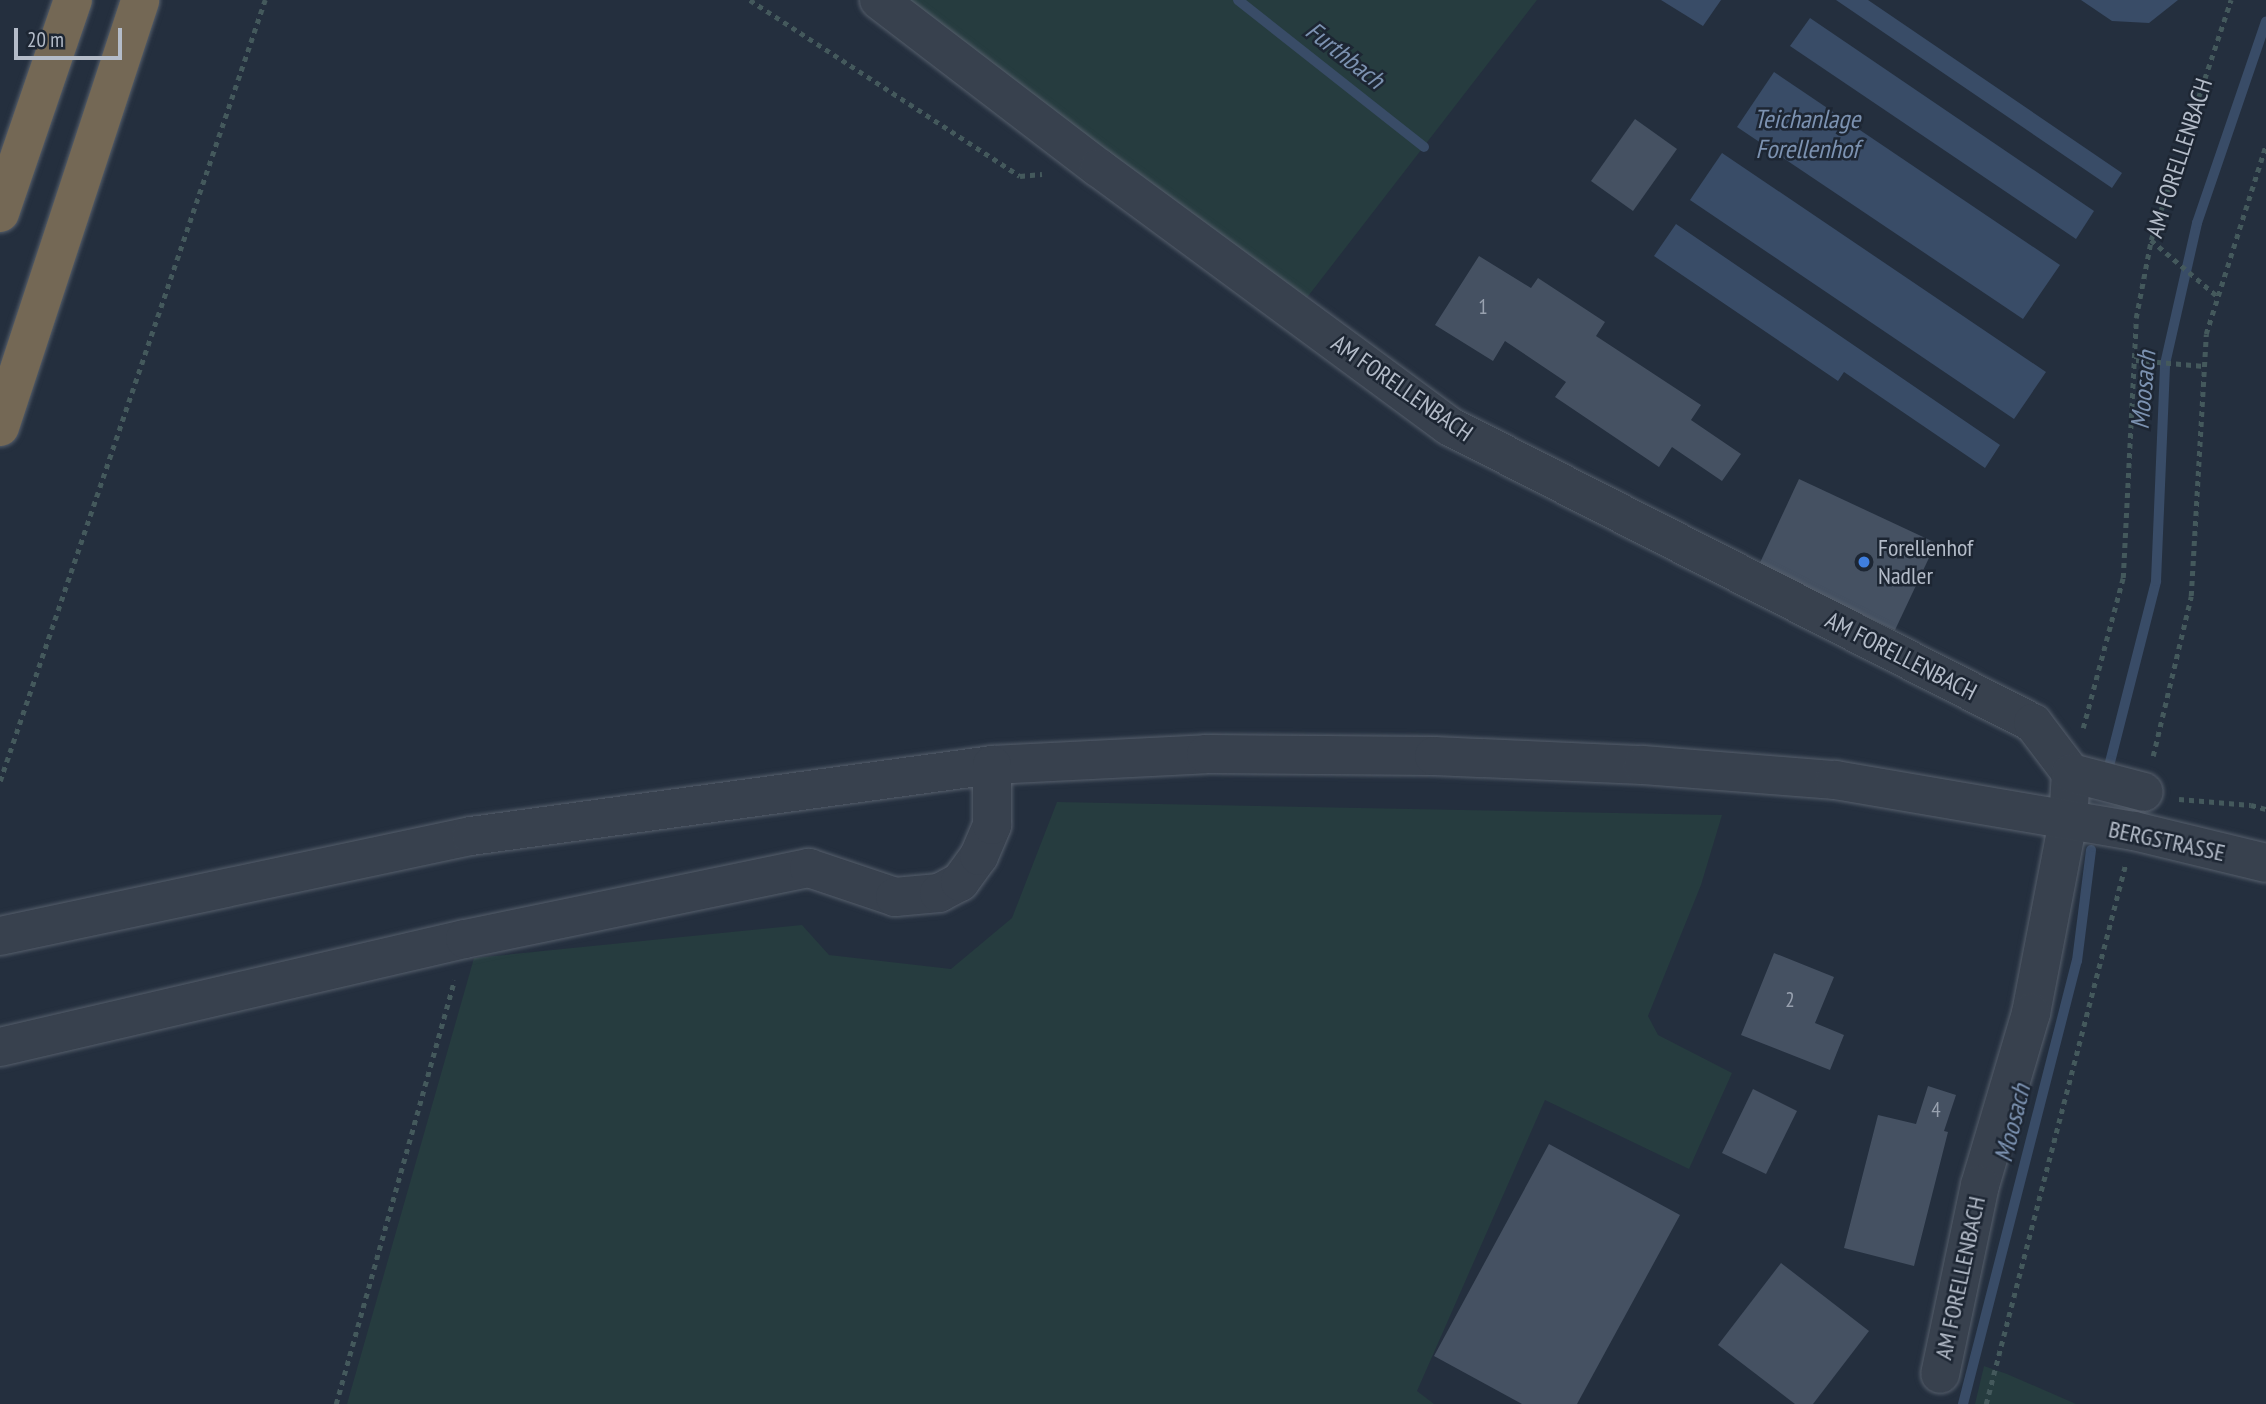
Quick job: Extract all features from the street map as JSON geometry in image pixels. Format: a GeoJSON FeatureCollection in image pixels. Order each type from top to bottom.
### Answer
{"type":"FeatureCollection","features":[{"type":"Feature","properties":{"kind":"highway"},"geometry":{"type":"LineString","coordinates":[[0,213],[73,0]]}},
{"type":"Feature","properties":{"kind":"highway"},"geometry":{"type":"LineString","coordinates":[[0,427],[140,0]]}},
{"type":"Feature","properties":{"kind":"street","name":"AM FORELLENBACH"},"geometry":{"type":"LineString","coordinates":[[879,0],[1099,169],[1449,426],[2033,723],[2071,773],[2068,821],[2031,1013],[1980,1185],[1940,1374]]}},
{"type":"Feature","properties":{"kind":"street","name":"BERGSTRASSE"},"geometry":{"type":"LineString","coordinates":[[0,936],[471,836],[992,765],[1206,754],[1434,756],[1643,765],[1835,780],[2134,831],[2266,863]]}},
{"type":"Feature","properties":{"kind":"street"},"geometry":{"type":"LineString","coordinates":[[0,1047],[465,939],[809,868],[895,897],[939,893],[960,882],[979,856],[988,836],[992,825],[992,765]]}},
{"type":"Feature","properties":{"kind":"street"},"geometry":{"type":"LineString","coordinates":[[2071,773],[2144,792]]}},
{"type":"Feature","properties":{"kind":"path"},"geometry":{"type":"LineString","coordinates":[[0,780],[265,0]]}},
{"type":"Feature","properties":{"kind":"path"},"geometry":{"type":"LineString","coordinates":[[750,0],[1020,176],[1099,169]]}},
{"type":"Feature","properties":{"kind":"path","name":"AM FORELLENBACH"},"geometry":{"type":"LineString","coordinates":[[2071,773],[2123,578],[2136,318],[2151,240],[2231,0]]}},
{"type":"Feature","properties":{"kind":"path"},"geometry":{"type":"LineString","coordinates":[[2266,145],[2206,334],[2191,596],[2144,792],[2191,802],[2251,805],[2266,809]]}},
{"type":"Feature","properties":{"kind":"path"},"geometry":{"type":"LineString","coordinates":[[2151,240],[2217,296]]}},
{"type":"Feature","properties":{"kind":"path"},"geometry":{"type":"LineString","coordinates":[[2136,360],[2204,366]]}},
{"type":"Feature","properties":{"kind":"path"},"geometry":{"type":"LineString","coordinates":[[1986,1404],[2134,831]]}},
{"type":"Feature","properties":{"kind":"path"},"geometry":{"type":"LineString","coordinates":[[336,1404],[465,939]]}},
{"type":"Feature","properties":{"kind":"green space"},"geometry":{"type":"Polygon","coordinates":[[[904,0],[1537,0],[1302,304],[904,0]]]}},
{"type":"Feature","properties":{"kind":"green space"},"geometry":{"type":"Polygon","coordinates":[[[1057,802],[1722,815],[1701,885],[1648,1016],[1658,1035],[1732,1073],[1689,1169],[1545,1100],[1417,1391],[1434,1404],[347,1404],[474,958],[802,925],[829,955],[951,969],[1012,918],[1057,802]]]}},
{"type":"Feature","properties":{"kind":"green space"},"geometry":{"type":"Polygon","coordinates":[[[1984,1366],[2007,1374],[2076,1404],[1975,1404],[1984,1366]]]}},
{"type":"Feature","properties":{"kind":"water"},"geometry":{"type":"Polygon","coordinates":[[[1661,0],[1721,0],[1703,26],[1661,0]]]}},
{"type":"Feature","properties":{"kind":"water"},"geometry":{"type":"Polygon","coordinates":[[[1836,0],[1868,0],[2122,173],[2112,188],[1836,0]]]}},
{"type":"Feature","properties":{"kind":"water"},"geometry":{"type":"Polygon","coordinates":[[[2081,0],[2178,0],[2149,23],[2112,21],[2081,0]]]}},
{"type":"Feature","properties":{"kind":"water"},"geometry":{"type":"Polygon","coordinates":[[[1810,18],[2094,211],[2076,239],[1790,46],[1810,18]]]}},
{"type":"Feature","properties":{"kind":"water","name":"Teichanlage Forellenhof"},"geometry":{"type":"Polygon","coordinates":[[[1774,72],[2060,265],[2023,319],[1737,127],[1774,72]]]}},
{"type":"Feature","properties":{"kind":"water"},"geometry":{"type":"Polygon","coordinates":[[[1722,153],[2046,372],[2014,419],[1690,200],[1722,153]]]}},
{"type":"Feature","properties":{"kind":"water"},"geometry":{"type":"Polygon","coordinates":[[[1676,224],[2000,445],[1985,468],[1844,372],[1838,381],[1654,256],[1676,224]]]}},
{"type":"Feature","properties":{"kind":"building"},"geometry":{"type":"Polygon","coordinates":[[[1635,119],[1677,149],[1633,211],[1591,181],[1635,119]]]}},
{"type":"Feature","properties":{"kind":"building"},"geometry":{"type":"Polygon","coordinates":[[[1479,256],[1531,288],[1538,278],[1605,322],[1596,336],[1701,405],[1691,420],[1741,454],[1722,481],[1672,447],[1659,467],[1555,397],[1566,382],[1505,341],[1493,361],[1435,325],[1479,256]]]}},
{"type":"Feature","properties":{"kind":"building"},"geometry":{"type":"Polygon","coordinates":[[[1799,479],[1936,543],[1895,630],[1758,567],[1799,479]]]}},
{"type":"Feature","properties":{"kind":"building"},"geometry":{"type":"Polygon","coordinates":[[[1774,953],[1834,977],[1815,1023],[1844,1035],[1830,1070],[1741,1035],[1774,953]]]}},
{"type":"Feature","properties":{"kind":"building"},"geometry":{"type":"Polygon","coordinates":[[[1928,1086],[1956,1095],[1944,1131],[1948,1132],[1914,1266],[1844,1248],[1878,1115],[1916,1124],[1928,1086]]]}},
{"type":"Feature","properties":{"kind":"building"},"geometry":{"type":"Polygon","coordinates":[[[1753,1089],[1797,1111],[1766,1174],[1722,1153],[1753,1089]]]}},
{"type":"Feature","properties":{"kind":"building"},"geometry":{"type":"Polygon","coordinates":[[[1549,1144],[1680,1215],[1577,1404],[1522,1404],[1434,1356],[1549,1144]]]}},
{"type":"Feature","properties":{"kind":"building"},"geometry":{"type":"Polygon","coordinates":[[[1781,1263],[1869,1331],[1813,1404],[1795,1404],[1718,1345],[1781,1263]]]}},
{"type":"Feature","properties":{"kind":"waterway","name":"Furthbach"},"geometry":{"type":"LineString","coordinates":[[1238,0],[1424,147]]}},
{"type":"Feature","properties":{"kind":"waterway","name":"Moosach"},"geometry":{"type":"LineString","coordinates":[[2108,770],[2156,581],[2165,364],[2197,223],[2266,22]]}},
{"type":"Feature","properties":{"kind":"waterway","name":"Moosach"},"geometry":{"type":"LineString","coordinates":[[1963,1404],[2077,961],[2091,850]]}},
{"type":"Feature","properties":{"kind":"place","name":"Forellenhof Nadler"},"geometry":{"type":"Point","coordinates":[1864,562]}}]}
